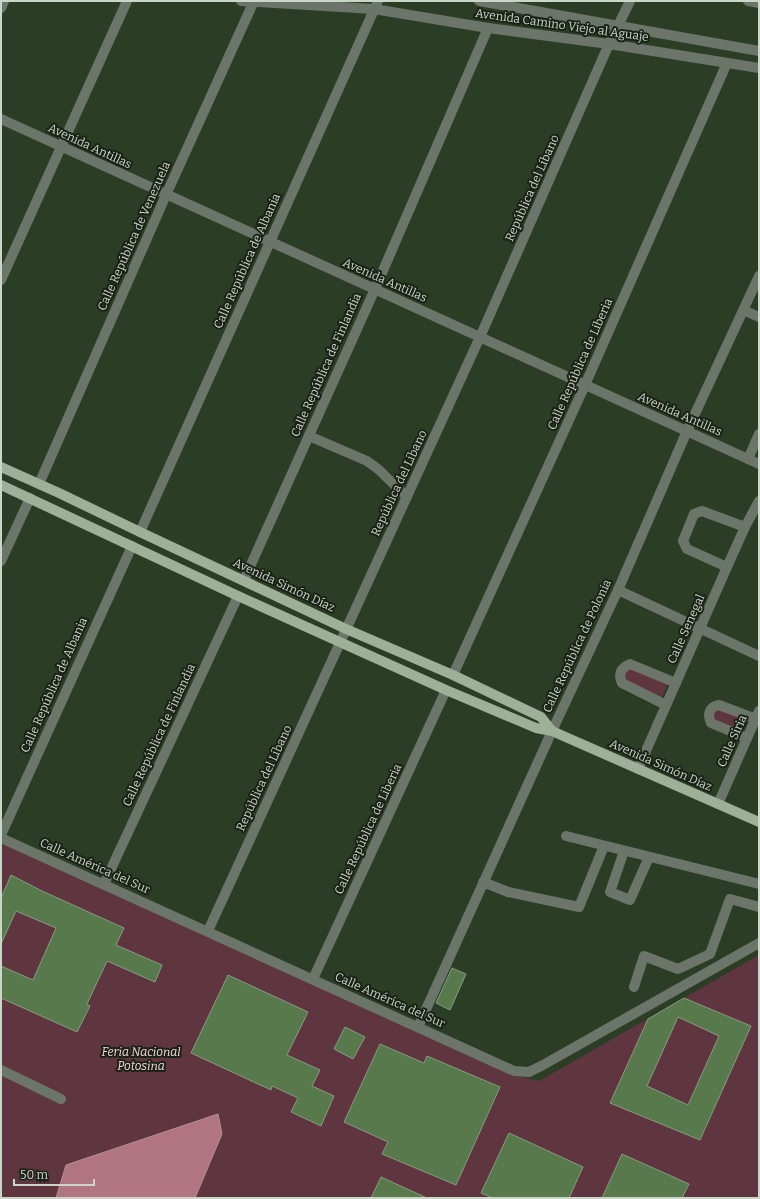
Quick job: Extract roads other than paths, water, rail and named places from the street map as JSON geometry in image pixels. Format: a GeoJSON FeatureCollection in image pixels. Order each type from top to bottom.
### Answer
{"type":"FeatureCollection","features":[{"type":"Feature","properties":{"kind":"main road","name":"Avenida Simón Díaz"},"geometry":{"type":"LineString","coordinates":[[1,467],[346,629],[453,675],[541,717],[552,731]]}},
{"type":"Feature","properties":{"kind":"main road","name":"Avenida Simón Díaz"},"geometry":{"type":"LineString","coordinates":[[1,485],[238,596],[341,641],[446,690],[536,728],[552,731],[759,822]]}},
{"type":"Feature","properties":{"kind":"street"},"geometry":{"type":"LineString","coordinates":[[1,8],[4,1]]}},
{"type":"Feature","properties":{"kind":"street"},"geometry":{"type":"LineString","coordinates":[[1,280],[62,148],[127,1]]}},
{"type":"Feature","properties":{"kind":"street","name":"Avenida Camino Viejo al Aguaje"},"geometry":{"type":"LineString","coordinates":[[241,1],[376,5],[488,28],[609,44],[759,68]]}},
{"type":"Feature","properties":{"kind":"street","name":"Calle República de Venezuela"},"geometry":{"type":"LineString","coordinates":[[39,484],[166,195],[254,1]]}},
{"type":"Feature","properties":{"kind":"street"},"geometry":{"type":"LineString","coordinates":[[479,1],[759,51]]}},
{"type":"Feature","properties":{"kind":"street","name":"República del Líbano"},"geometry":{"type":"LineString","coordinates":[[208,931],[480,337],[617,26],[630,1]]}},
{"type":"Feature","properties":{"kind":"street"},"geometry":{"type":"LineString","coordinates":[[748,1],[759,3]]}},
{"type":"Feature","properties":{"kind":"street","name":"Calle República de Albania"},"geometry":{"type":"LineString","coordinates":[[140,532],[376,5]]}},
{"type":"Feature","properties":{"kind":"street","name":"Calle República de Finlandia"},"geometry":{"type":"LineString","coordinates":[[244,580],[375,290],[488,28]]}},
{"type":"Feature","properties":{"kind":"street","name":"Calle República de Liberia"},"geometry":{"type":"LineString","coordinates":[[453,675],[585,385],[727,63]]}},
{"type":"Feature","properties":{"kind":"street","name":"Avenida Antillas"},"geometry":{"type":"LineString","coordinates":[[1,119],[759,464]]}},
{"type":"Feature","properties":{"kind":"street","name":"Calle República de Polonia"},"geometry":{"type":"LineString","coordinates":[[418,1027],[552,731],[618,590],[687,431],[759,276]]}},
{"type":"Feature","properties":{"kind":"street"},"geometry":{"type":"LineString","coordinates":[[743,310],[759,317]]}},
{"type":"Feature","properties":{"kind":"street"},"geometry":{"type":"LineString","coordinates":[[748,459],[759,434]]}},
{"type":"Feature","properties":{"kind":"street"},"geometry":{"type":"LineString","coordinates":[[309,436],[367,461],[378,469],[407,497]]}},
{"type":"Feature","properties":{"kind":"street"},"geometry":{"type":"LineString","coordinates":[[1,561],[30,498]]}},
{"type":"Feature","properties":{"kind":"street","name":"Calle Senegal"},"geometry":{"type":"LineString","coordinates":[[638,769],[745,527],[759,501]]}},
{"type":"Feature","properties":{"kind":"street"},"geometry":{"type":"LineString","coordinates":[[727,567],[686,549],[684,546],[683,541],[694,514],[702,511],[745,527]]}},
{"type":"Feature","properties":{"kind":"street","name":"Calle República de Albania"},"geometry":{"type":"LineString","coordinates":[[1,836],[132,546]]}},
{"type":"Feature","properties":{"kind":"street"},"geometry":{"type":"LineString","coordinates":[[618,590],[759,656]]}},
{"type":"Feature","properties":{"kind":"street","name":"Calle República de Finlandia"},"geometry":{"type":"LineString","coordinates":[[104,884],[238,596]]}},
{"type":"Feature","properties":{"kind":"street"},"geometry":{"type":"LineString","coordinates":[[666,705],[622,683],[620,678],[621,671],[625,666],[630,664],[676,683]]}},
{"type":"Feature","properties":{"kind":"street","name":"Calle República de Liberia"},"geometry":{"type":"LineString","coordinates":[[313,979],[446,690]]}},
{"type":"Feature","properties":{"kind":"street"},"geometry":{"type":"LineString","coordinates":[[747,738],[711,723],[708,717],[709,712],[713,706],[719,705],[757,715]]}},
{"type":"Feature","properties":{"kind":"street","name":"Calle Siria"},"geometry":{"type":"LineString","coordinates":[[718,804],[757,715]]}},
{"type":"Feature","properties":{"kind":"street","name":"Calle América del Sur"},"geometry":{"type":"LineString","coordinates":[[1,836],[514,1071],[529,1072],[759,943]]}},
{"type":"Feature","properties":{"kind":"street"},"geometry":{"type":"LineString","coordinates":[[566,836],[759,884]]}},
{"type":"Feature","properties":{"kind":"street"},"geometry":{"type":"LineString","coordinates":[[483,882],[508,892],[579,907],[604,846]]}},
{"type":"Feature","properties":{"kind":"street"},"geometry":{"type":"LineString","coordinates":[[624,851],[610,892],[630,900],[649,857]]}},
{"type":"Feature","properties":{"kind":"street"},"geometry":{"type":"LineString","coordinates":[[634,987],[644,956],[678,969],[710,954],[730,899],[759,907]]}},
{"type":"Feature","properties":{"kind":"street"},"geometry":{"type":"LineString","coordinates":[[1,1070],[61,1099]]}},
{"type":"Feature","properties":{"kind":"park label","name":"Feria Nacional Potosina"},"geometry":{"type":"Point","coordinates":[141,1059]}}]}
